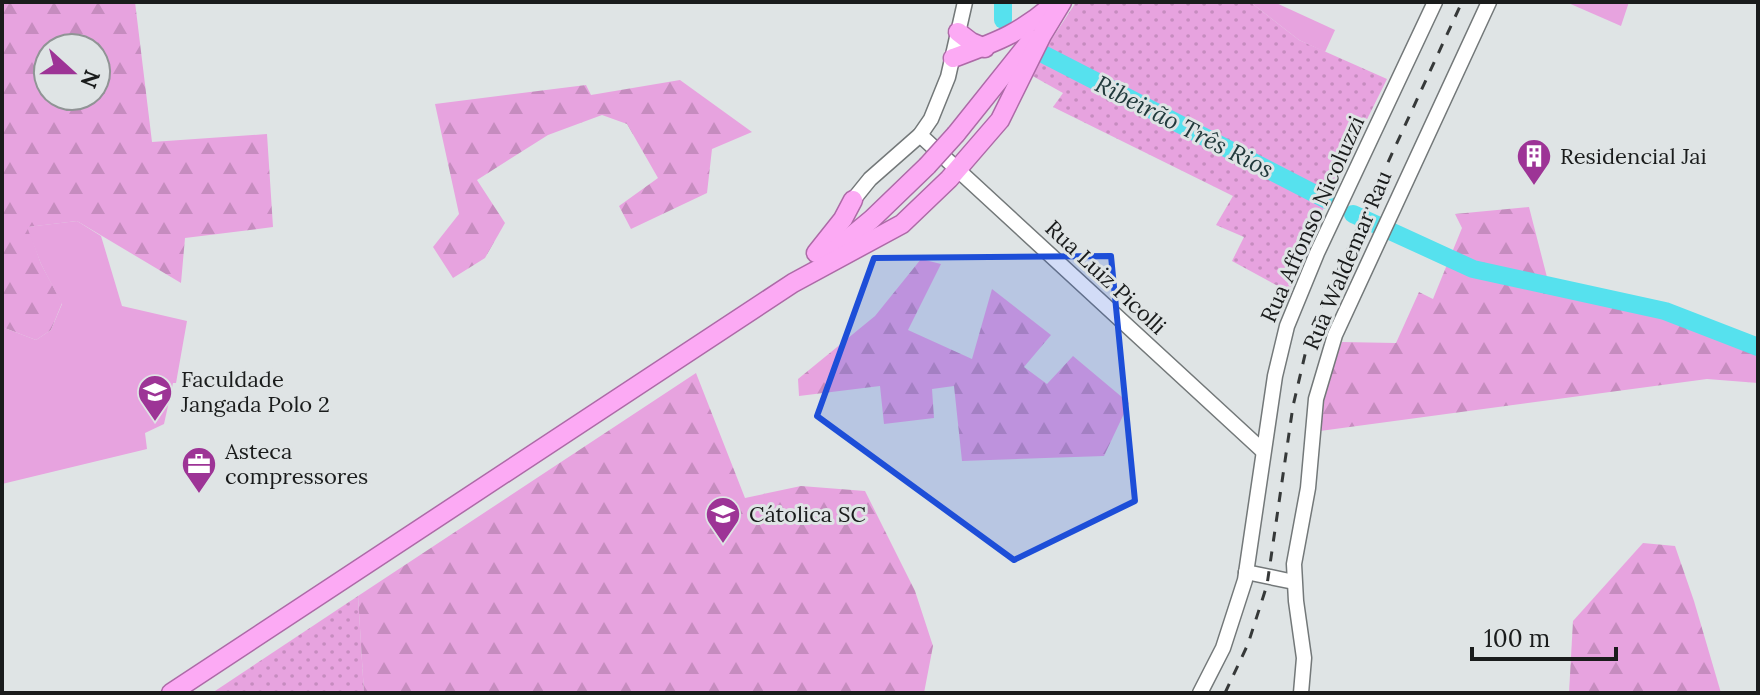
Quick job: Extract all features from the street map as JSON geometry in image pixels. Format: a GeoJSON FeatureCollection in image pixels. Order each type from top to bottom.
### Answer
{"type":"FeatureCollection","features":[{"type":"Feature","properties":{"kind":"highway"},"geometry":{"type":"LineString","coordinates":[[953,58],[985,48],[1024,27],[1060,2]]}},
{"type":"Feature","properties":{"kind":"highway"},"geometry":{"type":"LineString","coordinates":[[799,279],[872,219],[927,166],[1060,2]]}},
{"type":"Feature","properties":{"kind":"highway"},"geometry":{"type":"LineString","coordinates":[[171,693],[799,279],[902,224],[959,169],[1006,111],[1060,2]]}},
{"type":"Feature","properties":{"kind":"highway"},"geometry":{"type":"LineString","coordinates":[[958,32],[985,48]]}},
{"type":"Feature","properties":{"kind":"highway"},"geometry":{"type":"LineString","coordinates":[[799,279],[843,219],[853,200]]}},
{"type":"Feature","properties":{"kind":"street"},"geometry":{"type":"LineString","coordinates":[[853,200],[870,179],[920,135],[939,104],[965,2]]}},
{"type":"Feature","properties":{"kind":"street","name":"Rua Affonso Nicoluzzi"},"geometry":{"type":"LineString","coordinates":[[1200,693],[1227,636],[1246,572],[1280,352],[1294,305],[1435,2]]}},
{"type":"Feature","properties":{"kind":"street","name":"Rua Waldemar Rau"},"geometry":{"type":"LineString","coordinates":[[1301,693],[1305,667],[1294,564],[1308,488],[1316,399],[1335,335],[1489,2]]}},
{"type":"Feature","properties":{"kind":"street","name":"Rua Luiz Picolli"},"geometry":{"type":"LineString","coordinates":[[920,135],[1263,451]]}},
{"type":"Feature","properties":{"kind":"street"},"geometry":{"type":"LineString","coordinates":[[1246,572],[1294,582]]}},
{"type":"Feature","properties":{"kind":"highlighted area"},"geometry":{"type":"Polygon","coordinates":[[[1111,256],[1135,501],[1014,560],[817,416],[874,258],[1111,256]]]}},
{"type":"Feature","properties":{"kind":"green space"},"geometry":{"type":"Polygon","coordinates":[[[2,2],[135,2],[152,142],[267,134],[273,227],[185,238],[181,283],[77,221],[28,227],[41,264],[62,303],[51,330],[36,340],[2,327],[2,2]]]}},
{"type":"Feature","properties":{"kind":"green space"},"geometry":{"type":"Polygon","coordinates":[[[1076,2],[1250,2],[1299,40],[1387,79],[1327,200],[1289,292],[1232,261],[1244,237],[1216,225],[1233,196],[1053,107],[1063,93],[1029,74],[1076,2]]]}},
{"type":"Feature","properties":{"kind":"green space"},"geometry":{"type":"Polygon","coordinates":[[[1250,2],[1274,2],[1335,30],[1325,52],[1299,40],[1250,2]]]}},
{"type":"Feature","properties":{"kind":"green space"},"geometry":{"type":"Polygon","coordinates":[[[1566,2],[1629,2],[1621,26],[1566,2]]]}},
{"type":"Feature","properties":{"kind":"green space"},"geometry":{"type":"Polygon","coordinates":[[[680,80],[752,132],[712,149],[707,193],[631,229],[619,206],[658,178],[627,124],[602,115],[548,135],[477,180],[505,223],[485,258],[453,278],[433,247],[459,214],[435,104],[586,85],[591,95],[680,80]]]}},
{"type":"Feature","properties":{"kind":"green space"},"geometry":{"type":"Polygon","coordinates":[[[1529,207],[1549,285],[1665,311],[1712,332],[1754,344],[1758,347],[1758,383],[1707,379],[1320,431],[1322,395],[1342,342],[1396,343],[1419,292],[1433,299],[1462,228],[1455,214],[1529,207]]]}},
{"type":"Feature","properties":{"kind":"green space"},"geometry":{"type":"Polygon","coordinates":[[[77,221],[101,236],[122,306],[187,321],[176,383],[173,383],[164,424],[145,433],[147,449],[2,484],[2,327],[36,340],[51,330],[62,304],[41,264],[27,227],[77,221]]]}},
{"type":"Feature","properties":{"kind":"green space"},"geometry":{"type":"Polygon","coordinates":[[[921,259],[941,264],[908,330],[972,359],[992,289],[1051,335],[1024,367],[1047,384],[1073,356],[1129,403],[1104,456],[962,461],[954,386],[932,389],[934,418],[884,424],[880,386],[799,396],[798,379],[875,316],[921,259]]]}},
{"type":"Feature","properties":{"kind":"green space","name":"Cátolica SC"},"geometry":{"type":"Polygon","coordinates":[[[696,373],[745,498],[801,486],[865,491],[915,591],[933,646],[924,693],[364,693],[358,596],[696,373]]]}},
{"type":"Feature","properties":{"kind":"green space"},"geometry":{"type":"Polygon","coordinates":[[[1643,543],[1675,546],[1721,693],[1569,693],[1573,621],[1643,543]]]}},
{"type":"Feature","properties":{"kind":"green space"},"geometry":{"type":"Polygon","coordinates":[[[358,596],[364,693],[212,693],[358,596]]]}},
{"type":"Feature","properties":{"kind":"waterway","name":"Ribeirão Três Rios"},"geometry":{"type":"LineString","coordinates":[[1003,2],[1003,20]]}},
{"type":"Feature","properties":{"kind":"waterway","name":"Ribeirão Três Rios"},"geometry":{"type":"LineString","coordinates":[[1041,53],[1327,200]]}},
{"type":"Feature","properties":{"kind":"waterway"},"geometry":{"type":"LineString","coordinates":[[1353,214],[1473,269],[1665,311],[1758,347]]}},
{"type":"Feature","properties":{"kind":"railway"},"geometry":{"type":"LineString","coordinates":[[1225,693],[1248,644],[1267,585],[1293,406],[1311,329],[1462,2]]}},
{"type":"Feature","properties":{"kind":"place","name":"Residencial Jai"},"geometry":{"type":"Point","coordinates":[1534,187]}},
{"type":"Feature","properties":{"kind":"place","name":"Faculdade Jangada Polo 2"},"geometry":{"type":"Point","coordinates":[155,423]}},
{"type":"Feature","properties":{"kind":"place","name":"Asteca compressores"},"geometry":{"type":"Point","coordinates":[199,495]}},
{"type":"Feature","properties":{"kind":"place","name":"Cátolica SC"},"geometry":{"type":"Point","coordinates":[723,545]}}]}
